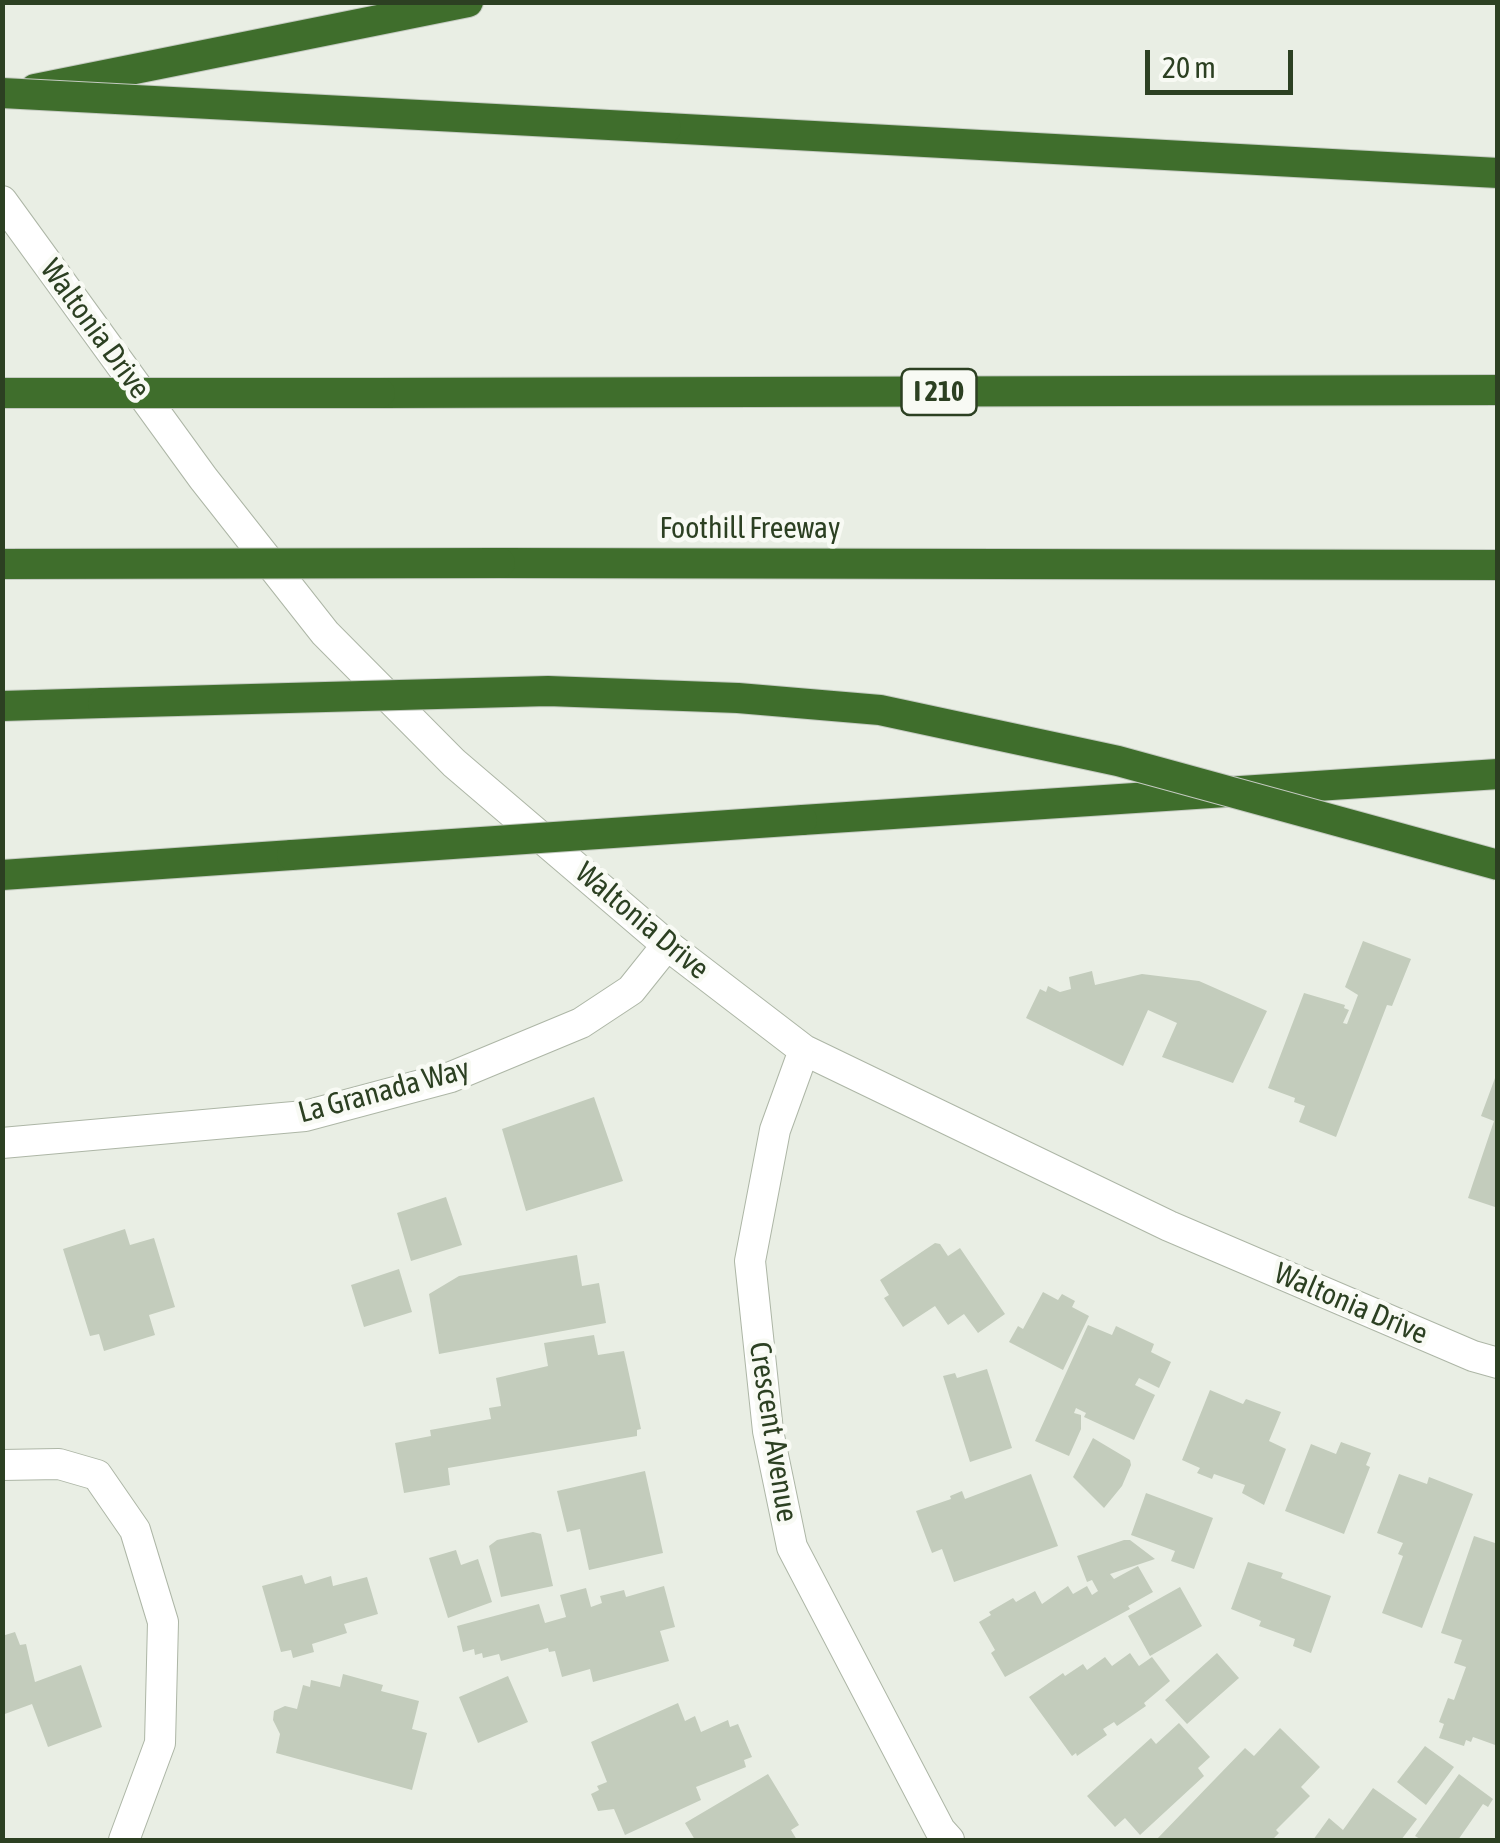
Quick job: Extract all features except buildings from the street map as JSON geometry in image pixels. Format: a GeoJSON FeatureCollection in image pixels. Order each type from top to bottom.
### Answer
{"type":"FeatureCollection","features":[{"type":"Feature","properties":{"kind":"highway"},"geometry":{"type":"LineString","coordinates":[[2,94],[468,2]]}},
{"type":"Feature","properties":{"kind":"highway"},"geometry":{"type":"LineString","coordinates":[[2,94],[1498,173]]}},
{"type":"Feature","properties":{"kind":"highway","name":"I 210"},"geometry":{"type":"LineString","coordinates":[[2,393],[1498,390]]}},
{"type":"Feature","properties":{"kind":"highway","name":"Foothill Freeway"},"geometry":{"type":"LineString","coordinates":[[2,564],[1498,565]]}},
{"type":"Feature","properties":{"kind":"highway"},"geometry":{"type":"LineString","coordinates":[[2,706],[548,691],[738,698],[880,710],[1118,761],[1498,865]]}},
{"type":"Feature","properties":{"kind":"highway"},"geometry":{"type":"LineString","coordinates":[[2,875],[1498,774]]}},
{"type":"Feature","properties":{"kind":"street","name":"Waltonia Drive"},"geometry":{"type":"LineString","coordinates":[[2,201],[203,478],[325,632],[454,763],[667,945],[804,1050],[1169,1226],[1473,1356],[1498,1363]]}},
{"type":"Feature","properties":{"kind":"street","name":"La Granada Way"},"geometry":{"type":"LineString","coordinates":[[2,1144],[305,1116],[451,1077],[581,1024],[631,990],[667,945]]}},
{"type":"Feature","properties":{"kind":"street","name":"Crescent Avenue"},"geometry":{"type":"LineString","coordinates":[[804,1050],[775,1130],[750,1261],[768,1431],[792,1547],[940,1830],[949,1840]]}},
{"type":"Feature","properties":{"kind":"street"},"geometry":{"type":"LineString","coordinates":[[2,1465],[58,1464],[97,1475],[135,1530],[162,1622],[160,1743],[124,1840]]}}]}
